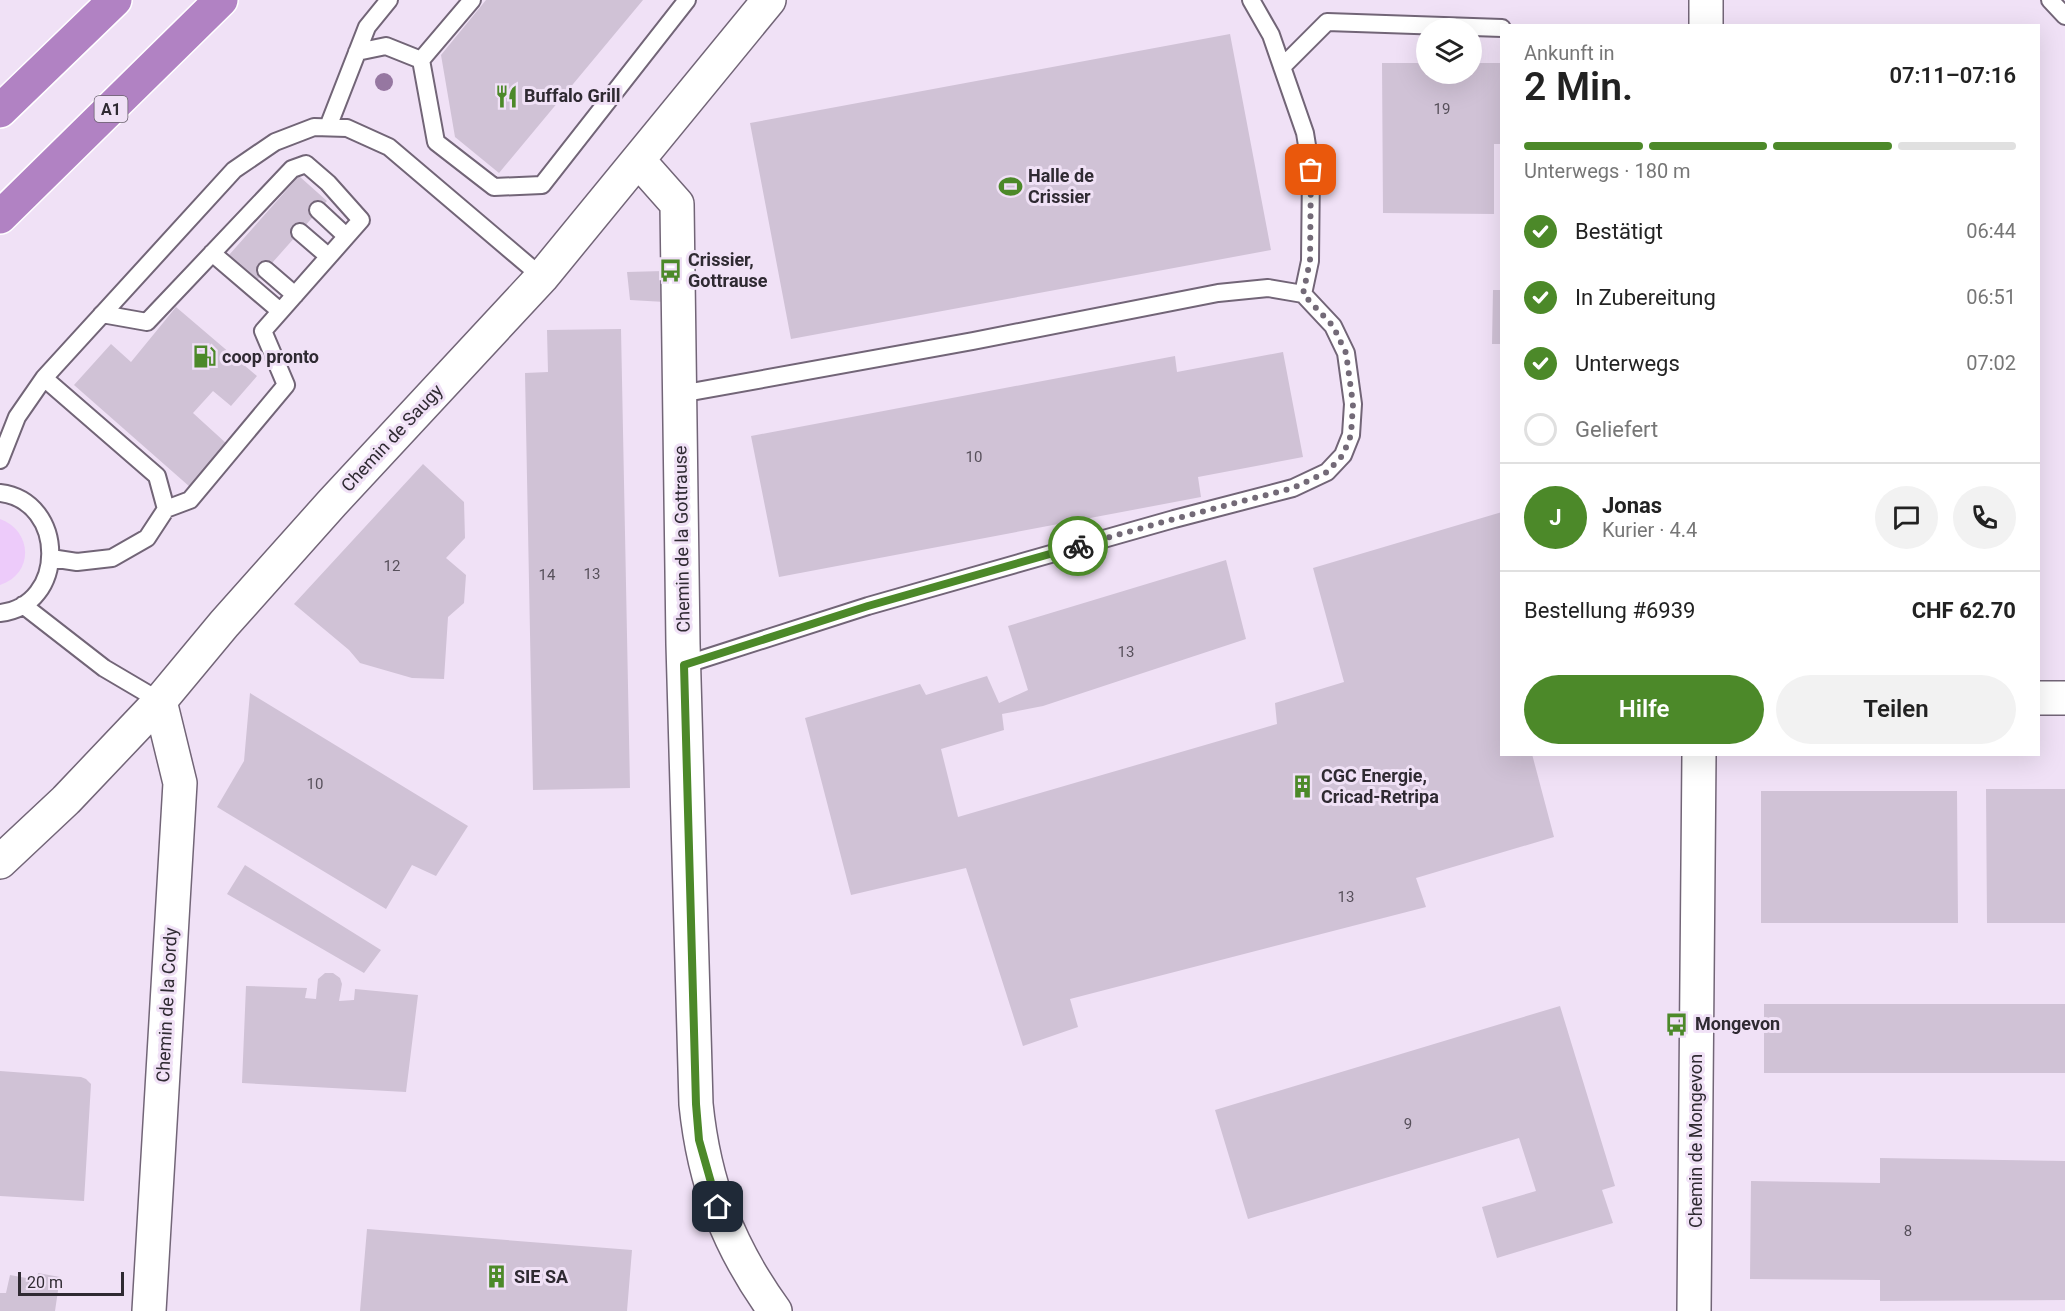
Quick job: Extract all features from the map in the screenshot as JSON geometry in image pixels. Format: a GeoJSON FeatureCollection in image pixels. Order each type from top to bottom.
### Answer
{"type":"FeatureCollection","features":[{"type":"Feature","properties":{"kind":"highway"},"geometry":{"type":"LineString","coordinates":[[0,111],[115,0]]}},
{"type":"Feature","properties":{"kind":"highway","name":"A1"},"geometry":{"type":"LineString","coordinates":[[0,217],[222,0]]}},
{"type":"Feature","properties":{"kind":"street","name":"Chemin de Saugy"},"geometry":{"type":"LineString","coordinates":[[0,862],[66,800],[160,701],[224,624],[332,503],[542,277],[769,0]]}},
{"type":"Feature","properties":{"kind":"street"},"geometry":{"type":"LineString","coordinates":[[1706,0],[1706,24]]}},
{"type":"Feature","properties":{"kind":"street","name":"Chemin de la Gottrause"},"geometry":{"type":"LineString","coordinates":[[638,160],[677,204],[684,665],[695,1092],[699,1140],[713,1192],[730,1238],[744,1266],[774,1311]]}},
{"type":"Feature","properties":{"kind":"street"},"geometry":{"type":"LineString","coordinates":[[2040,698],[2065,698]]}},
{"type":"Feature","properties":{"kind":"street","name":"Chemin de la Cordy"},"geometry":{"type":"LineString","coordinates":[[149,1311],[180,783],[160,701]]}},
{"type":"Feature","properties":{"kind":"street","name":"Chemin de Mongevon"},"geometry":{"type":"LineString","coordinates":[[1694,1311],[1699,756]]}},
{"type":"Feature","properties":{"kind":"lane"},"geometry":{"type":"LineString","coordinates":[[328,127],[367,27],[389,0]]}},
{"type":"Feature","properties":{"kind":"lane"},"geometry":{"type":"LineString","coordinates":[[421,60],[472,0]]}},
{"type":"Feature","properties":{"kind":"lane"},"geometry":{"type":"LineString","coordinates":[[421,60],[436,142],[494,187],[542,185],[687,0]]}},
{"type":"Feature","properties":{"kind":"lane"},"geometry":{"type":"LineString","coordinates":[[1251,0],[1270,36],[1305,133],[1311,170],[1310,261],[1303,294]]}},
{"type":"Feature","properties":{"kind":"lane"},"geometry":{"type":"LineString","coordinates":[[2050,0],[2065,16]]}},
{"type":"Feature","properties":{"kind":"lane"},"geometry":{"type":"LineString","coordinates":[[1282,68],[1327,22],[1500,28]]}},
{"type":"Feature","properties":{"kind":"lane"},"geometry":{"type":"LineString","coordinates":[[357,52],[386,46],[421,60]]}},
{"type":"Feature","properties":{"kind":"lane"},"geometry":{"type":"LineString","coordinates":[[0,460],[17,417],[44,378],[234,170],[274,142],[314,127],[347,128],[389,147],[542,277]]}},
{"type":"Feature","properties":{"kind":"lane"},"geometry":{"type":"LineString","coordinates":[[51,558],[77,562],[112,558],[147,538],[166,509],[190,500],[286,385],[263,331],[361,220],[328,183],[306,164],[292,169],[287,182],[233,241],[212,253],[147,322],[102,314]]}},
{"type":"Feature","properties":{"kind":"lane"},"geometry":{"type":"LineString","coordinates":[[318,210],[346,236]]}},
{"type":"Feature","properties":{"kind":"lane"},"geometry":{"type":"LineString","coordinates":[[300,232],[328,256]]}},
{"type":"Feature","properties":{"kind":"lane"},"geometry":{"type":"LineString","coordinates":[[212,253],[280,311]]}},
{"type":"Feature","properties":{"kind":"lane"},"geometry":{"type":"LineString","coordinates":[[266,270],[295,295]]}},
{"type":"Feature","properties":{"kind":"lane"},"geometry":{"type":"LineString","coordinates":[[680,394],[984,339],[1218,293],[1268,288],[1303,294],[1333,326],[1346,353],[1353,404],[1351,435],[1343,455],[1327,472],[1293,488],[1174,519],[868,606],[684,665]]}},
{"type":"Feature","properties":{"kind":"lane"},"geometry":{"type":"LineString","coordinates":[[44,378],[157,476],[166,509]]}},
{"type":"Feature","properties":{"kind":"lane"},"geometry":{"type":"LineString","coordinates":[[0,493],[8,494],[26,504],[41,518],[50,537],[51,558],[47,576],[38,592],[23,605],[0,613]]}},
{"type":"Feature","properties":{"kind":"lane"},"geometry":{"type":"LineString","coordinates":[[23,605],[104,668],[160,701]]}},
{"type":"Feature","properties":{"kind":"shaded area"},"geometry":{"type":"Polygon","coordinates":[[[0,519],[19,533],[25,552],[24,562],[19,572],[0,585],[0,519]]]}},
{"type":"Feature","properties":{"kind":"building","name":"Buffalo Grill"},"geometry":{"type":"Polygon","coordinates":[[[486,0],[643,0],[499,173],[455,137],[441,55],[486,0]]]}},
{"type":"Feature","properties":{"kind":"building","name":"Halle de Crissier"},"geometry":{"type":"Polygon","coordinates":[[[1230,34],[1271,250],[791,339],[750,123],[1230,34]]]}},
{"type":"Feature","properties":{"kind":"building"},"geometry":{"type":"Polygon","coordinates":[[[1382,63],[1416,63],[1416,84],[1482,84],[1482,63],[1500,63],[1500,144],[1494,144],[1494,214],[1383,213],[1382,63]]]}},
{"type":"Feature","properties":{"kind":"building"},"geometry":{"type":"Polygon","coordinates":[[[299,176],[327,201],[257,280],[229,255],[299,176]]]}},
{"type":"Feature","properties":{"kind":"building"},"geometry":{"type":"Polygon","coordinates":[[[663,271],[665,302],[630,300],[627,272],[663,271]]]}},
{"type":"Feature","properties":{"kind":"building"},"geometry":{"type":"Polygon","coordinates":[[[1493,290],[1500,290],[1500,344],[1492,344],[1493,290]]]}},
{"type":"Feature","properties":{"kind":"building"},"geometry":{"type":"Polygon","coordinates":[[[176,307],[257,376],[231,406],[213,391],[193,413],[227,444],[190,487],[74,385],[111,344],[131,362],[176,307]]]}},
{"type":"Feature","properties":{"kind":"building"},"geometry":{"type":"Polygon","coordinates":[[[621,329],[630,788],[533,790],[525,373],[548,372],[547,330],[621,329]]]}},
{"type":"Feature","properties":{"kind":"building"},"geometry":{"type":"Polygon","coordinates":[[[1283,352],[1303,457],[1198,477],[1201,497],[779,577],[751,436],[1175,356],[1177,372],[1283,352]]]}},
{"type":"Feature","properties":{"kind":"building"},"geometry":{"type":"Polygon","coordinates":[[[423,464],[464,502],[465,538],[446,558],[466,575],[464,603],[448,617],[444,679],[412,678],[360,663],[349,650],[294,604],[423,464]]]}},
{"type":"Feature","properties":{"kind":"building","name":"CGC Energie, Cricad-Retripa"},"geometry":{"type":"Polygon","coordinates":[[[1500,513],[1500,756],[1533,756],[1554,837],[1416,878],[1426,907],[1070,999],[1078,1027],[1023,1046],[966,868],[851,895],[805,718],[920,684],[926,695],[987,676],[999,703],[1028,690],[1008,626],[1226,560],[1246,639],[1043,706],[1002,714],[1004,730],[941,749],[958,817],[1277,724],[1275,703],[1344,682],[1313,568],[1500,513]]]}},
{"type":"Feature","properties":{"kind":"building"},"geometry":{"type":"Polygon","coordinates":[[[250,693],[468,826],[436,876],[412,865],[386,909],[217,807],[244,761],[250,693]]]}},
{"type":"Feature","properties":{"kind":"building"},"geometry":{"type":"Polygon","coordinates":[[[1986,789],[2065,789],[2065,923],[1987,923],[1986,789]]]}},
{"type":"Feature","properties":{"kind":"building"},"geometry":{"type":"Polygon","coordinates":[[[1761,791],[1957,791],[1958,923],[1761,923],[1761,791]]]}},
{"type":"Feature","properties":{"kind":"building"},"geometry":{"type":"Polygon","coordinates":[[[245,865],[381,950],[364,973],[227,894],[245,865]]]}},
{"type":"Feature","properties":{"kind":"building"},"geometry":{"type":"Polygon","coordinates":[[[325,973],[333,973],[340,978],[342,984],[339,1001],[354,1000],[355,989],[418,995],[406,1092],[242,1083],[246,986],[307,988],[305,998],[316,999],[318,979],[325,973]]]}},
{"type":"Feature","properties":{"kind":"building"},"geometry":{"type":"Polygon","coordinates":[[[1764,1004],[2065,1004],[2065,1073],[1764,1073],[1764,1004]]]}},
{"type":"Feature","properties":{"kind":"building"},"geometry":{"type":"Polygon","coordinates":[[[1560,1006],[1615,1186],[1602,1190],[1613,1223],[1497,1258],[1482,1207],[1536,1191],[1519,1138],[1248,1219],[1215,1110],[1560,1006]]]}},
{"type":"Feature","properties":{"kind":"building"},"geometry":{"type":"Polygon","coordinates":[[[0,1071],[81,1077],[91,1084],[84,1201],[0,1196],[0,1071]]]}},
{"type":"Feature","properties":{"kind":"building"},"geometry":{"type":"Polygon","coordinates":[[[1880,1158],[2065,1161],[2065,1300],[1880,1301],[1880,1280],[1750,1279],[1751,1181],[1880,1183],[1880,1158]]]}},
{"type":"Feature","properties":{"kind":"building","name":"SIE SA"},"geometry":{"type":"Polygon","coordinates":[[[367,1229],[632,1250],[627,1311],[360,1311],[367,1229]]]}},
{"type":"Feature","properties":{"kind":"building"},"geometry":{"type":"Polygon","coordinates":[[[38,1273],[60,1277],[55,1311],[0,1311],[0,1293],[6,1293],[10,1275],[37,1280],[38,1273]]]}},
{"type":"Feature","properties":{"kind":"way so far"},"geometry":{"type":"LineString","coordinates":[[1078,546],[1293,488],[1327,472],[1343,455],[1351,435],[1353,404],[1346,353],[1333,326],[1303,294],[1310,261],[1311,170]]}},
{"type":"Feature","properties":{"kind":"place","name":"Buffalo Grill"},"geometry":{"type":"Point","coordinates":[506,96]}},
{"type":"Feature","properties":{"kind":"place","name":"Halle de Crissier"},"geometry":{"type":"Point","coordinates":[1010,186]}},
{"type":"Feature","properties":{"kind":"place","name":"Crissier, Gottrause"},"geometry":{"type":"Point","coordinates":[670,270]}},
{"type":"Feature","properties":{"kind":"place","name":"coop pronto"},"geometry":{"type":"Point","coordinates":[204,357]}},
{"type":"Feature","properties":{"kind":"place","name":"CGC Energie, Cricad-Retripa"},"geometry":{"type":"Point","coordinates":[1303,786]}},
{"type":"Feature","properties":{"kind":"place","name":"Mongevon"},"geometry":{"type":"Point","coordinates":[1677,1024]}},
{"type":"Feature","properties":{"kind":"place","name":"SIE SA"},"geometry":{"type":"Point","coordinates":[496,1277]}},
{"type":"Feature","properties":{"kind":"route"},"geometry":{"type":"LineString","coordinates":[[718,1207],[699,1140],[696,1104],[684,665],[868,606],[1078,546]]}}]}
